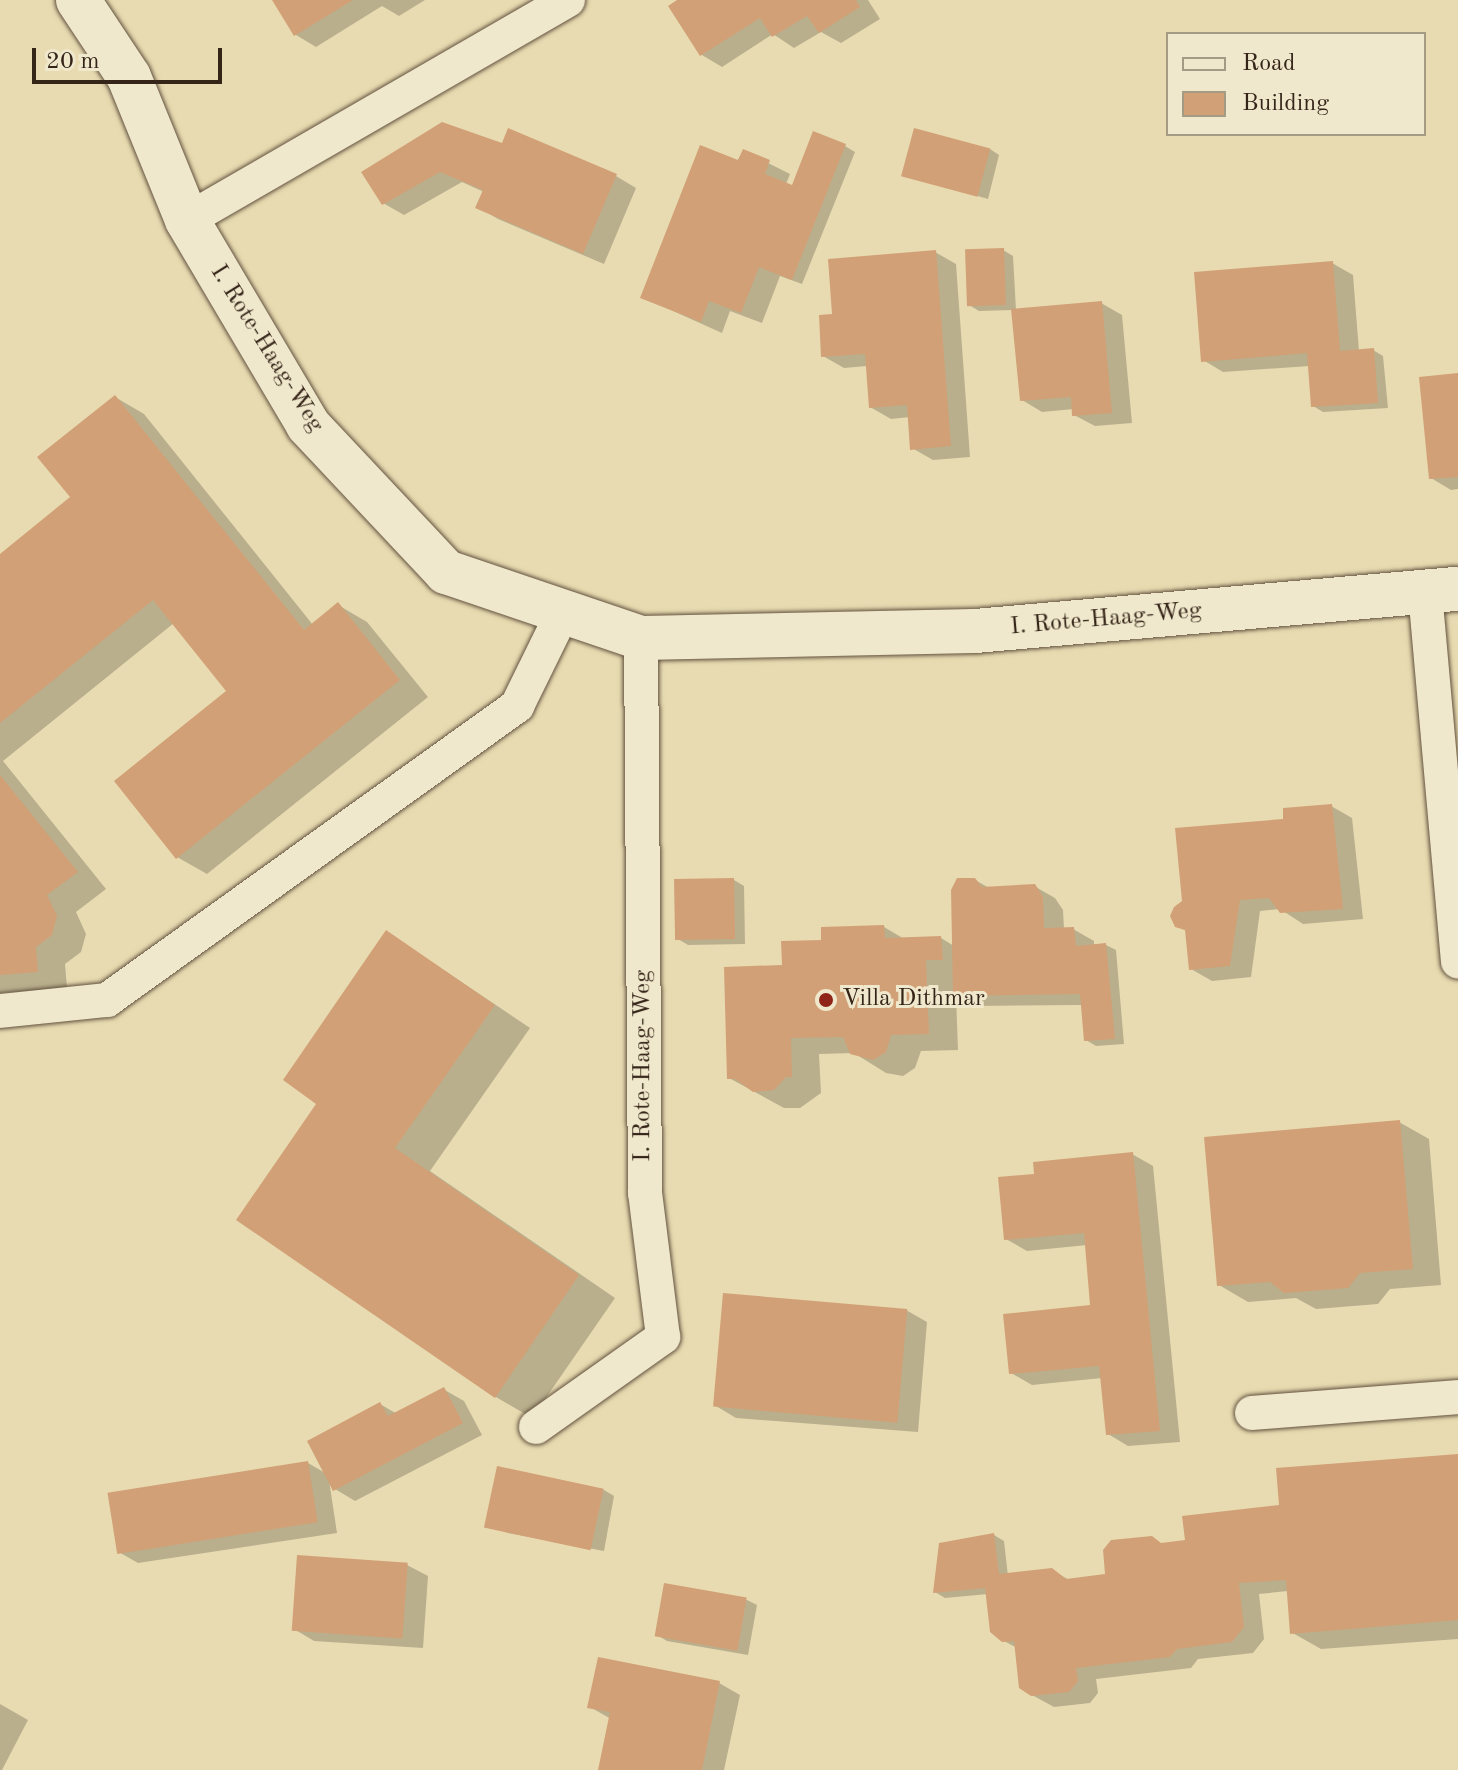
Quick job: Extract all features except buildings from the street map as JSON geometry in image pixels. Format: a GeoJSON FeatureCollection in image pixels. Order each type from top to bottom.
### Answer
{"type":"FeatureCollection","features":[{"type":"Feature","properties":{"kind":"street","name":"I. Rote-Haag-Weg"},"geometry":{"type":"LineString","coordinates":[[78,0],[129,77],[187,220],[308,425],[446,572],[641,638],[975,631],[1442,590]]}},
{"type":"Feature","properties":{"kind":"lane"},"geometry":{"type":"LineString","coordinates":[[187,220],[568,0]]}},
{"type":"Feature","properties":{"kind":"lane","name":"I. Rote-Haag-Weg"},"geometry":{"type":"LineString","coordinates":[[1442,590],[1458,962]]}},
{"type":"Feature","properties":{"kind":"lane"},"geometry":{"type":"LineString","coordinates":[[0,1011],[107,1000],[517,706],[563,612]]}},
{"type":"Feature","properties":{"kind":"lane","name":"I. Rote-Haag-Weg"},"geometry":{"type":"LineString","coordinates":[[536,1427],[663,1337],[645,1193],[641,638]]}},
{"type":"Feature","properties":{"kind":"lane"},"geometry":{"type":"LineString","coordinates":[[1252,1413],[1458,1397]]}},
{"type":"Feature","properties":{"kind":"place","name":"Villa Dithmar"},"geometry":{"type":"Point","coordinates":[826,1000]}}]}
